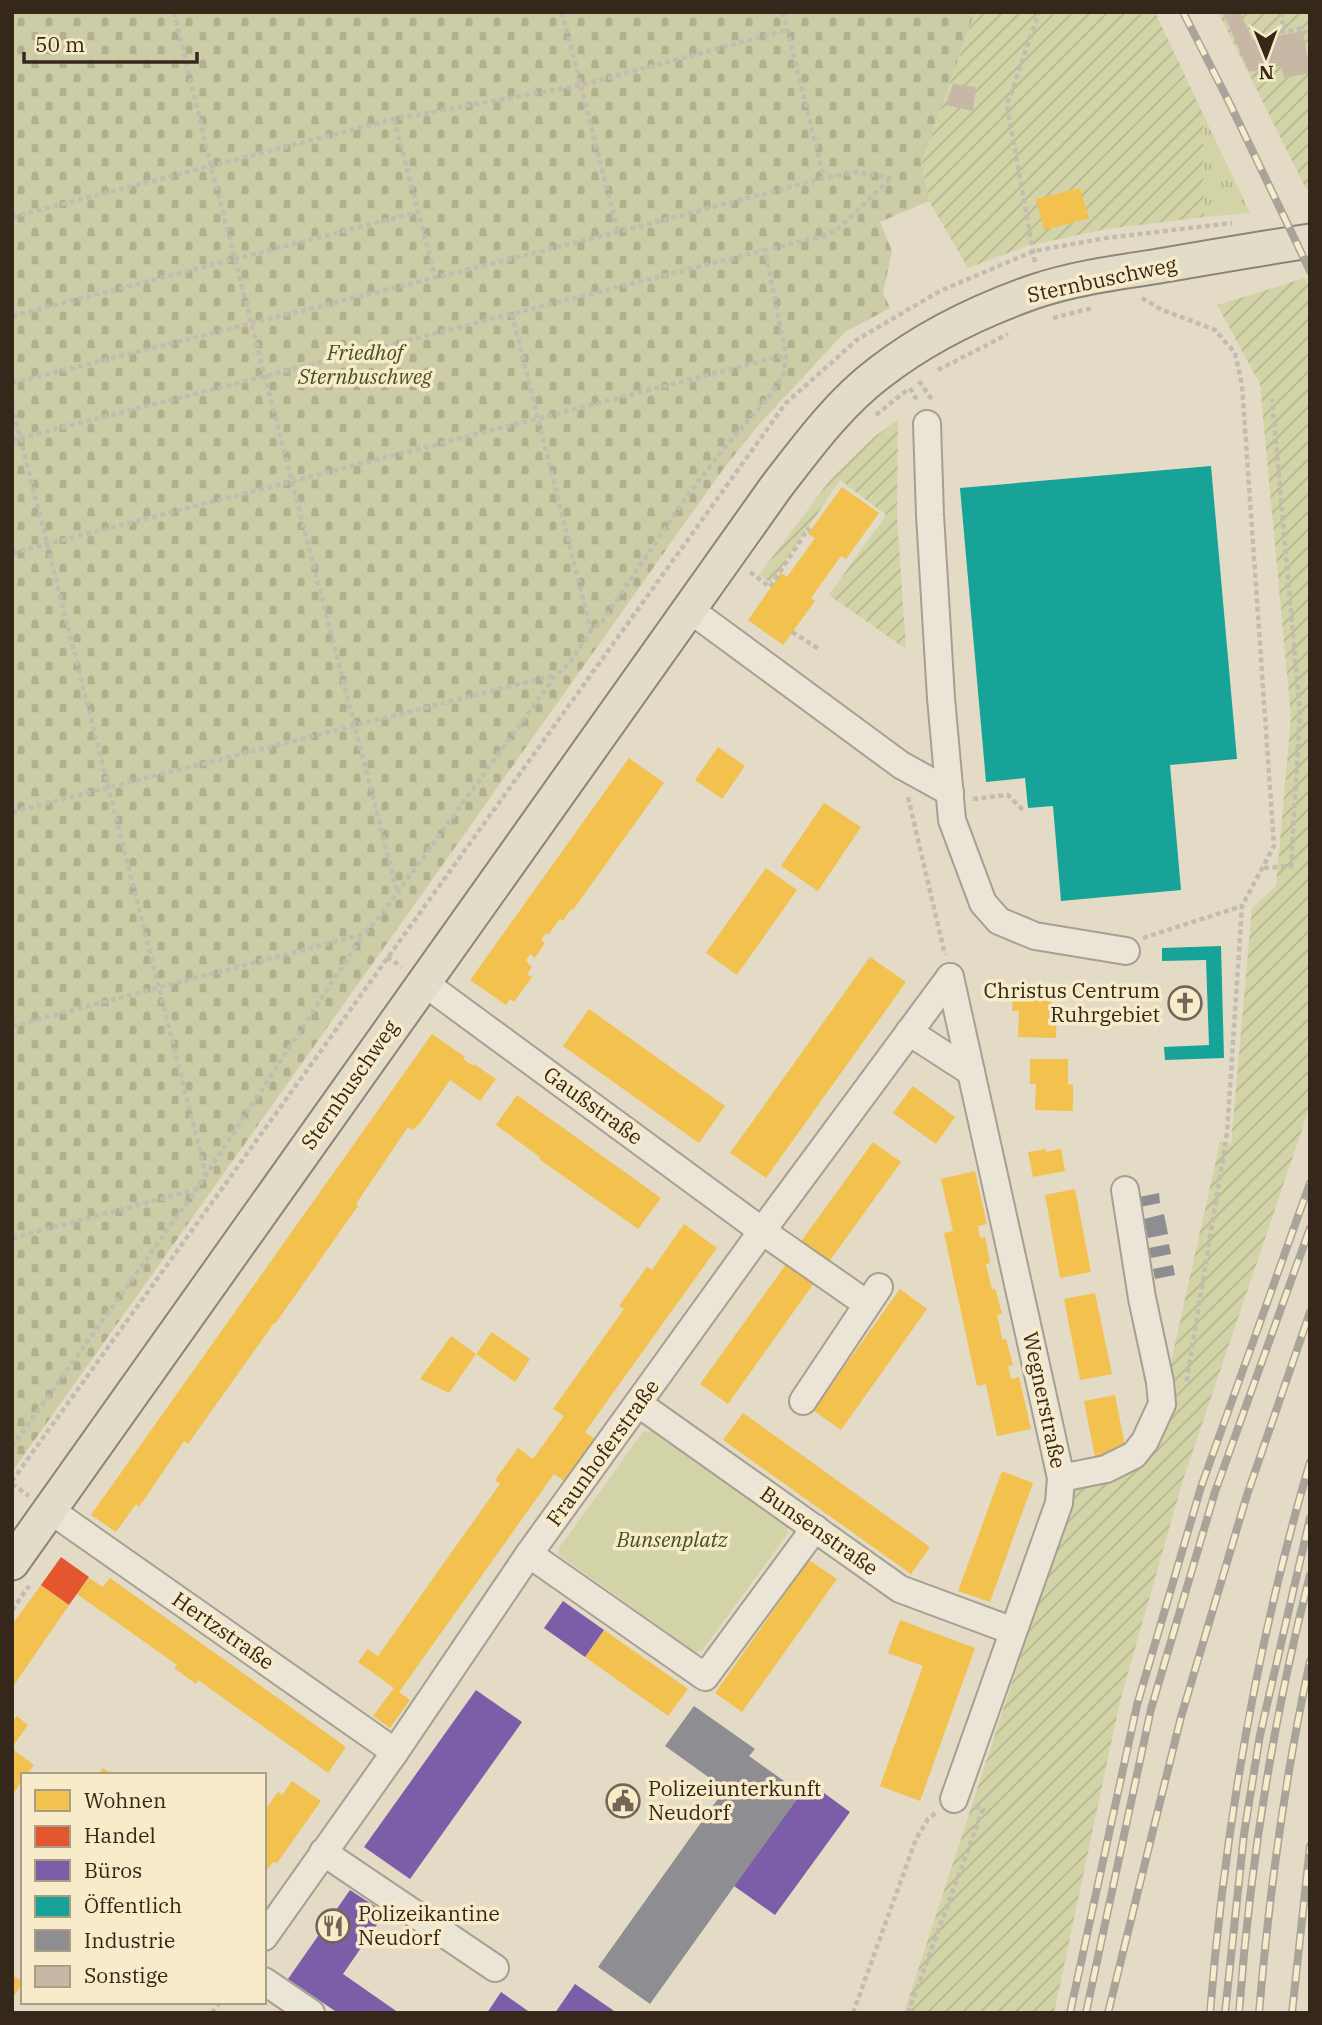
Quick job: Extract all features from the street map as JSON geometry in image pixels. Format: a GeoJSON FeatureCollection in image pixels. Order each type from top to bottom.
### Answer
{"type":"FeatureCollection","features":[{"type":"Feature","properties":{"kind":"main road","name":"Sternbuschweg"},"geometry":{"type":"LineString","coordinates":[[12,1563],[776,487],[849,399],[878,373],[954,327],[995,307],[1041,305],[1118,272],[1310,241]]}},
{"type":"Feature","properties":{"kind":"street"},"geometry":{"type":"LineString","coordinates":[[929,412],[930,514],[939,672],[958,796],[952,820],[983,903],[999,921],[1035,936],[1126,951]]}},
{"type":"Feature","properties":{"kind":"street"},"geometry":{"type":"LineString","coordinates":[[689,609],[901,765],[958,796]]}},
{"type":"Feature","properties":{"kind":"street","name":"Fraunhoferstraße"},"geometry":{"type":"LineString","coordinates":[[266,1934],[395,1752],[529,1554],[762,1231],[950,977]]}},
{"type":"Feature","properties":{"kind":"street","name":"Wegnerstraße"},"geometry":{"type":"LineString","coordinates":[[950,977],[1061,1479],[1059,1503],[954,1799]]}},
{"type":"Feature","properties":{"kind":"street","name":"Gaußstraße"},"geometry":{"type":"LineString","coordinates":[[423,982],[762,1231],[873,1296],[803,1401]]}},
{"type":"Feature","properties":{"kind":"street"},"geometry":{"type":"LineString","coordinates":[[909,1032],[971,1072]]}},
{"type":"Feature","properties":{"kind":"street"},"geometry":{"type":"LineString","coordinates":[[1061,1479],[1106,1469],[1135,1455],[1148,1435],[1161,1404],[1160,1382],[1142,1298],[1125,1190]]}},
{"type":"Feature","properties":{"kind":"street","name":"Bunsenstraße"},"geometry":{"type":"LineString","coordinates":[[639,1404],[900,1589],[1013,1631]]}},
{"type":"Feature","properties":{"kind":"street","name":"Hertzstraße"},"geometry":{"type":"LineString","coordinates":[[50,1510],[395,1752]]}},
{"type":"Feature","properties":{"kind":"street"},"geometry":{"type":"LineString","coordinates":[[529,1554],[705,1677],[815,1528]]}},
{"type":"Feature","properties":{"kind":"street"},"geometry":{"type":"LineString","coordinates":[[323,1852],[495,1968]]}},
{"type":"Feature","properties":{"kind":"street"},"geometry":{"type":"LineString","coordinates":[[266,1982],[311,2013]]}},
{"type":"Feature","properties":{"kind":"path"},"geometry":{"type":"LineString","coordinates":[[174,12],[397,892]]}},
{"type":"Feature","properties":{"kind":"path"},"geometry":{"type":"LineString","coordinates":[[562,12],[618,232]]}},
{"type":"Feature","properties":{"kind":"path"},"geometry":{"type":"LineString","coordinates":[[783,12],[824,178]]}},
{"type":"Feature","properties":{"kind":"path"},"geometry":{"type":"LineString","coordinates":[[1039,12],[1007,106],[1034,251],[1041,305],[1096,307]]}},
{"type":"Feature","properties":{"kind":"path"},"geometry":{"type":"LineString","coordinates":[[1282,12],[1283,32],[1303,28],[1308,36]]}},
{"type":"Feature","properties":{"kind":"path"},"geometry":{"type":"LineString","coordinates":[[12,217],[394,119],[581,85],[787,30]]}},
{"type":"Feature","properties":{"kind":"path"},"geometry":{"type":"LineString","coordinates":[[394,119],[435,276]]}},
{"type":"Feature","properties":{"kind":"path"},"geometry":{"type":"LineString","coordinates":[[12,383],[824,178],[856,172],[891,178],[838,229],[824,236],[12,440]]}},
{"type":"Feature","properties":{"kind":"path"},"geometry":{"type":"LineString","coordinates":[[12,316],[418,212]]}},
{"type":"Feature","properties":{"kind":"path"},"geometry":{"type":"LineString","coordinates":[[12,1447],[196,1190],[364,934],[382,914],[556,675],[581,649],[591,631],[602,622],[681,503],[772,393],[784,372],[786,355],[765,250]]}},
{"type":"Feature","properties":{"kind":"path"},"geometry":{"type":"LineString","coordinates":[[12,1481],[786,403],[858,339],[940,291]]}},
{"type":"Feature","properties":{"kind":"path"},"geometry":{"type":"LineString","coordinates":[[1153,295],[1140,297],[1160,309],[1215,330],[1235,353],[1242,385],[1274,846],[1242,906],[1227,1133],[1186,1386]]}},
{"type":"Feature","properties":{"kind":"path"},"geometry":{"type":"LineString","coordinates":[[512,314],[591,631]]}},
{"type":"Feature","properties":{"kind":"path"},"geometry":{"type":"LineString","coordinates":[[935,371],[1009,334]]}},
{"type":"Feature","properties":{"kind":"path"},"geometry":{"type":"LineString","coordinates":[[12,553],[786,355]]}},
{"type":"Feature","properties":{"kind":"path"},"geometry":{"type":"LineString","coordinates":[[925,377],[910,388],[929,412]]}},
{"type":"Feature","properties":{"kind":"path"},"geometry":{"type":"LineString","coordinates":[[919,381],[929,412]]}},
{"type":"Feature","properties":{"kind":"path"},"geometry":{"type":"LineString","coordinates":[[1263,868],[1291,866],[1300,712],[1272,399]]}},
{"type":"Feature","properties":{"kind":"path"},"geometry":{"type":"LineString","coordinates":[[12,404],[206,1175]]}},
{"type":"Feature","properties":{"kind":"path"},"geometry":{"type":"LineString","coordinates":[[750,572],[770,587],[808,529],[810,531]]}},
{"type":"Feature","properties":{"kind":"path"},"geometry":{"type":"LineString","coordinates":[[792,632],[819,649]]}},
{"type":"Feature","properties":{"kind":"path"},"geometry":{"type":"LineString","coordinates":[[12,813],[556,675]]}},
{"type":"Feature","properties":{"kind":"path"},"geometry":{"type":"LineString","coordinates":[[907,790],[950,977]]}},
{"type":"Feature","properties":{"kind":"path"},"geometry":{"type":"LineString","coordinates":[[958,796],[1008,795],[1024,811]]}},
{"type":"Feature","properties":{"kind":"path"},"geometry":{"type":"LineString","coordinates":[[1126,951],[1133,942],[1242,906]]}},
{"type":"Feature","properties":{"kind":"path"},"geometry":{"type":"LineString","coordinates":[[12,1026],[364,934]]}},
{"type":"Feature","properties":{"kind":"path"},"geometry":{"type":"LineString","coordinates":[[12,1238],[196,1190]]}},
{"type":"Feature","properties":{"kind":"path"},"geometry":{"type":"LineString","coordinates":[[853,2013],[916,1839],[928,1819],[954,1799],[983,1809],[908,2013]]}},
{"type":"Feature","properties":{"kind":"green space","name":"Friedhof Sternbuschweg"},"geometry":{"type":"Polygon","coordinates":[[[12,12],[975,12],[922,162],[929,201],[880,222],[892,251],[883,293],[890,308],[845,332],[756,428],[724,468],[12,1472],[12,12]]]}},
{"type":"Feature","properties":{"kind":"green space"},"geometry":{"type":"Polygon","coordinates":[[[975,12],[1155,12],[1203,114],[1204,217],[1107,229],[1027,246],[968,268],[929,201],[922,163],[975,12]]]}},
{"type":"Feature","properties":{"kind":"green space"},"geometry":{"type":"Polygon","coordinates":[[[1218,12],[1310,12],[1310,188],[1306,189],[1218,12]]]}},
{"type":"Feature","properties":{"kind":"green space"},"geometry":{"type":"Polygon","coordinates":[[[1203,114],[1250,213],[1204,217],[1203,114]]]}},
{"type":"Feature","properties":{"kind":"green space"},"geometry":{"type":"Polygon","coordinates":[[[1305,278],[1310,290],[1310,1106],[1183,1480],[1120,1701],[1054,2013],[904,2013],[1075,1490],[1150,1456],[1220,1142],[1231,1144],[1252,908],[1276,886],[1291,717],[1260,384],[1217,305],[1305,278]]]}},
{"type":"Feature","properties":{"kind":"green space"},"geometry":{"type":"Polygon","coordinates":[[[898,419],[897,518],[906,649],[829,595],[886,515],[840,480],[771,583],[759,575],[830,480],[873,438],[898,419]]]}},
{"type":"Feature","properties":{"kind":"green space","name":"Bunsenplatz"},"geometry":{"type":"Polygon","coordinates":[[[651,1431],[787,1526],[788,1533],[702,1651],[695,1652],[559,1555],[559,1548],[643,1432],[651,1431]]]}},
{"type":"Feature","properties":{"kind":"building: Wohnen"},"geometry":{"type":"Polygon","coordinates":[[[1080,188],[1089,218],[1044,230],[1036,199],[1080,188]]]}},
{"type":"Feature","properties":{"kind":"building: Wohnen"},"geometry":{"type":"Polygon","coordinates":[[[842,487],[879,513],[846,559],[841,556],[811,598],[815,601],[783,645],[748,620],[781,573],[787,577],[815,538],[808,534],[842,487]]]}},
{"type":"Feature","properties":{"kind":"building: Wohnen"},"geometry":{"type":"Polygon","coordinates":[[[718,747],[745,766],[722,799],[695,780],[718,747]]]}},
{"type":"Feature","properties":{"kind":"building: Wohnen"},"geometry":{"type":"Polygon","coordinates":[[[629,758],[664,783],[573,910],[571,909],[563,921],[560,919],[548,935],[546,933],[541,940],[545,943],[535,958],[530,954],[526,961],[532,967],[527,974],[532,977],[514,1002],[510,999],[506,1005],[470,980],[629,758]]]}},
{"type":"Feature","properties":{"kind":"building: Wohnen"},"geometry":{"type":"Polygon","coordinates":[[[824,803],[861,827],[818,891],[781,866],[824,803]]]}},
{"type":"Feature","properties":{"kind":"building: Wohnen"},"geometry":{"type":"Polygon","coordinates":[[[766,868],[797,890],[737,975],[706,953],[766,868]]]}},
{"type":"Feature","properties":{"kind":"building: Wohnen"},"geometry":{"type":"Polygon","coordinates":[[[870,957],[906,982],[766,1178],[730,1153],[870,957]]]}},
{"type":"Feature","properties":{"kind":"building: Wohnen"},"geometry":{"type":"Polygon","coordinates":[[[1013,986],[1051,986],[1051,1012],[1057,1012],[1056,1038],[1018,1037],[1019,1011],[1012,1011],[1013,986]]]}},
{"type":"Feature","properties":{"kind":"building: Wohnen"},"geometry":{"type":"Polygon","coordinates":[[[589,1009],[725,1106],[699,1143],[563,1046],[589,1009]]]}},
{"type":"Feature","properties":{"kind":"building: Wohnen"},"geometry":{"type":"Polygon","coordinates":[[[432,1034],[465,1057],[463,1059],[496,1079],[480,1101],[450,1080],[421,1122],[413,1130],[408,1127],[356,1204],[358,1206],[275,1324],[188,1444],[184,1441],[139,1507],[136,1504],[116,1532],[91,1515],[432,1034]]]}},
{"type":"Feature","properties":{"kind":"building: Wohnen"},"geometry":{"type":"Polygon","coordinates":[[[1030,1059],[1068,1059],[1068,1085],[1073,1084],[1073,1111],[1035,1110],[1036,1084],[1030,1084],[1030,1059]]]}},
{"type":"Feature","properties":{"kind":"building: Wohnen"},"geometry":{"type":"Polygon","coordinates":[[[913,1086],[955,1117],[936,1144],[893,1113],[913,1086]]]}},
{"type":"Feature","properties":{"kind":"building: Wohnen"},"geometry":{"type":"Polygon","coordinates":[[[517,1095],[661,1198],[638,1229],[496,1125],[517,1095]]]}},
{"type":"Feature","properties":{"kind":"building: Wohnen"},"geometry":{"type":"Polygon","coordinates":[[[873,1142],[901,1162],[828,1263],[800,1243],[873,1142]]]}},
{"type":"Feature","properties":{"kind":"building: Wohnen"},"geometry":{"type":"Polygon","coordinates":[[[1046,1149],[1046,1152],[1061,1149],[1065,1171],[1033,1177],[1028,1152],[1046,1149]]]}},
{"type":"Feature","properties":{"kind":"building: Wohnen"},"geometry":{"type":"Polygon","coordinates":[[[975,1171],[987,1224],[978,1226],[980,1238],[985,1237],[990,1263],[986,1264],[992,1290],[995,1288],[1002,1314],[997,1315],[1002,1340],[1006,1339],[1013,1365],[1008,1366],[1011,1379],[1019,1377],[1031,1429],[997,1436],[986,1384],[977,1386],[944,1233],[953,1231],[941,1179],[975,1171]]]}},
{"type":"Feature","properties":{"kind":"building: Wohnen"},"geometry":{"type":"Polygon","coordinates":[[[1075,1189],[1091,1272],[1060,1278],[1045,1195],[1075,1189]]]}},
{"type":"Feature","properties":{"kind":"building: Wohnen"},"geometry":{"type":"Polygon","coordinates":[[[684,1224],[717,1248],[585,1432],[596,1440],[566,1482],[554,1474],[399,1692],[410,1700],[390,1728],[373,1716],[394,1688],[358,1662],[368,1649],[378,1656],[500,1484],[495,1480],[518,1448],[533,1459],[564,1416],[553,1409],[624,1309],[619,1306],[647,1267],[652,1270],[684,1224]]]}},
{"type":"Feature","properties":{"kind":"building: Wohnen"},"geometry":{"type":"Polygon","coordinates":[[[787,1263],[814,1283],[728,1404],[700,1384],[787,1263]]]}},
{"type":"Feature","properties":{"kind":"building: Wohnen"},"geometry":{"type":"Polygon","coordinates":[[[900,1289],[927,1309],[841,1430],[813,1410],[900,1289]]]}},
{"type":"Feature","properties":{"kind":"building: Wohnen"},"geometry":{"type":"Polygon","coordinates":[[[1095,1293],[1112,1374],[1080,1380],[1064,1299],[1095,1293]]]}},
{"type":"Feature","properties":{"kind":"building: Wohnen"},"geometry":{"type":"Polygon","coordinates":[[[492,1332],[530,1359],[515,1382],[476,1354],[492,1332]]]}},
{"type":"Feature","properties":{"kind":"building: Wohnen"},"geometry":{"type":"Polygon","coordinates":[[[451,1336],[476,1354],[449,1393],[420,1379],[451,1336]]]}},
{"type":"Feature","properties":{"kind":"building: Wohnen"},"geometry":{"type":"Polygon","coordinates":[[[1115,1395],[1127,1456],[1096,1462],[1084,1401],[1115,1395]]]}},
{"type":"Feature","properties":{"kind":"building: Wohnen"},"geometry":{"type":"Polygon","coordinates":[[[743,1413],[930,1547],[911,1574],[723,1440],[743,1413]]]}},
{"type":"Feature","properties":{"kind":"building: Wohnen"},"geometry":{"type":"Polygon","coordinates":[[[1002,1471],[1033,1483],[990,1602],[958,1591],[1002,1471]]]}},
{"type":"Feature","properties":{"kind":"building: Wohnen"},"geometry":{"type":"Polygon","coordinates":[[[809,1560],[837,1579],[742,1712],[715,1693],[809,1560]]]}},
{"type":"Feature","properties":{"kind":"building: Wohnen"},"geometry":{"type":"Polygon","coordinates":[[[89,1578],[103,1587],[110,1578],[346,1747],[328,1773],[198,1680],[196,1684],[174,1668],[177,1665],[77,1594],[89,1578]]]}},
{"type":"Feature","properties":{"kind":"building: Wohnen"},"geometry":{"type":"Polygon","coordinates":[[[41,1585],[69,1605],[14,1685],[12,1625],[41,1585]]]}},
{"type":"Feature","properties":{"kind":"building: Wohnen"},"geometry":{"type":"Polygon","coordinates":[[[900,1620],[975,1648],[920,1801],[880,1786],[923,1666],[888,1653],[900,1620]]]}},
{"type":"Feature","properties":{"kind":"building: Wohnen"},"geometry":{"type":"Polygon","coordinates":[[[604,1630],[688,1689],[668,1716],[585,1657],[604,1630]]]}},
{"type":"Feature","properties":{"kind":"building: Wohnen"},"geometry":{"type":"Polygon","coordinates":[[[17,1716],[28,1725],[12,1747],[12,1722],[17,1716]]]}},
{"type":"Feature","properties":{"kind":"building: Wohnen"},"geometry":{"type":"Polygon","coordinates":[[[12,1749],[34,1765],[28,1773],[21,1773],[21,1783],[14,1792],[12,1749]]]}},
{"type":"Feature","properties":{"kind":"building: Wohnen"},"geometry":{"type":"Polygon","coordinates":[[[292,1781],[321,1801],[277,1863],[273,1862],[266,1871],[266,1808],[278,1792],[282,1795],[292,1781]]]}},
{"type":"Feature","properties":{"kind":"building: Wohnen"},"geometry":{"type":"Polygon","coordinates":[[[12,1975],[21,1981],[21,1985],[12,1999],[12,1975]]]}},
{"type":"Feature","properties":{"kind":"building: Handel"},"geometry":{"type":"Polygon","coordinates":[[[61,1557],[89,1577],[69,1605],[41,1585],[61,1557]]]}},
{"type":"Feature","properties":{"kind":"building: Büros"},"geometry":{"type":"Polygon","coordinates":[[[563,1601],[604,1630],[585,1657],[544,1628],[563,1601]]]}},
{"type":"Feature","properties":{"kind":"building: Büros"},"geometry":{"type":"Polygon","coordinates":[[[476,1690],[522,1722],[410,1879],[364,1847],[476,1690]]]}},
{"type":"Feature","properties":{"kind":"building: Büros"},"geometry":{"type":"Polygon","coordinates":[[[809,1782],[850,1812],[775,1915],[734,1886],[809,1782]]]}},
{"type":"Feature","properties":{"kind":"building: Büros"},"geometry":{"type":"Polygon","coordinates":[[[350,1890],[385,1913],[343,1974],[399,2013],[338,2013],[288,1979],[350,1890]]]}},
{"type":"Feature","properties":{"kind":"building: Büros"},"geometry":{"type":"Polygon","coordinates":[[[575,1984],[617,2013],[555,2013],[575,1984]]]}},
{"type":"Feature","properties":{"kind":"building: Büros"},"geometry":{"type":"Polygon","coordinates":[[[501,1992],[531,2013],[487,2013],[501,1992]]]}},
{"type":"Feature","properties":{"kind":"building: Öffentlich"},"geometry":{"type":"Polygon","coordinates":[[[1211,466],[1237,759],[1170,765],[1181,890],[1061,901],[1053,806],[1028,808],[1025,778],[986,782],[960,488],[1211,466]]]}},
{"type":"Feature","properties":{"kind":"building: Öffentlich"},"geometry":{"type":"Polygon","coordinates":[[[1221,946],[1224,1058],[1165,1060],[1164,1047],[1209,1045],[1206,960],[1162,961],[1162,948],[1221,946]]]}},
{"type":"Feature","properties":{"kind":"building: Industrie"},"geometry":{"type":"Polygon","coordinates":[[[1159,1193],[1160,1203],[1140,1207],[1139,1197],[1159,1193]]]}},
{"type":"Feature","properties":{"kind":"building: Industrie"},"geometry":{"type":"Polygon","coordinates":[[[1164,1214],[1168,1234],[1148,1238],[1144,1219],[1164,1214]]]}},
{"type":"Feature","properties":{"kind":"building: Industrie"},"geometry":{"type":"Polygon","coordinates":[[[1169,1244],[1171,1254],[1151,1258],[1149,1248],[1169,1244]]]}},
{"type":"Feature","properties":{"kind":"building: Industrie"},"geometry":{"type":"Polygon","coordinates":[[[1173,1265],[1175,1275],[1155,1279],[1153,1269],[1173,1265]]]}},
{"type":"Feature","properties":{"kind":"building: Industrie"},"geometry":{"type":"Polygon","coordinates":[[[694,1706],[755,1749],[749,1756],[801,1793],[650,2004],[598,1967],[725,1789],[665,1746],[694,1706]]]}},
{"type":"Feature","properties":{"kind":"building: Sonstige"},"geometry":{"type":"Polygon","coordinates":[[[1223,12],[1240,12],[1253,41],[1303,31],[1310,73],[1284,78],[1281,66],[1249,72],[1223,12]]]}},
{"type":"Feature","properties":{"kind":"building: Sonstige"},"geometry":{"type":"Polygon","coordinates":[[[953,84],[976,87],[973,111],[946,105],[953,84]]]}},
{"type":"Feature","properties":{"kind":"railway"},"geometry":{"type":"LineString","coordinates":[[1183,12],[1310,271]]}},
{"type":"Feature","properties":{"kind":"railway"},"geometry":{"type":"LineString","coordinates":[[1070,2013],[1137,1705],[1201,1487],[1310,1183]]}},
{"type":"Feature","properties":{"kind":"railway"},"geometry":{"type":"LineString","coordinates":[[1086,2013],[1151,1709],[1215,1492],[1310,1228]]}},
{"type":"Feature","properties":{"kind":"railway"},"geometry":{"type":"LineString","coordinates":[[1108,2013],[1181,1717],[1247,1495],[1310,1312]]}},
{"type":"Feature","properties":{"kind":"railway"},"geometry":{"type":"LineString","coordinates":[[1210,2013],[1224,1873],[1246,1735],[1274,1598],[1310,1462]]}},
{"type":"Feature","properties":{"kind":"railway"},"geometry":{"type":"LineString","coordinates":[[1225,2013],[1244,1834],[1260,1735],[1310,1518]]}},
{"type":"Feature","properties":{"kind":"railway"},"geometry":{"type":"LineString","coordinates":[[1239,2013],[1265,1792],[1285,1683],[1310,1575]]}},
{"type":"Feature","properties":{"kind":"railway"},"geometry":{"type":"LineString","coordinates":[[1259,2013],[1279,1836],[1310,1661]]}},
{"type":"Feature","properties":{"kind":"railway"},"geometry":{"type":"LineString","coordinates":[[1292,2013],[1310,1846]]}},
{"type":"Feature","properties":{"kind":"place","name":"Christus Centrum Ruhrgebiet"},"geometry":{"type":"Point","coordinates":[1185,1003]}},
{"type":"Feature","properties":{"kind":"place","name":"Polizeiunterkunft Neudorf"},"geometry":{"type":"Point","coordinates":[623,1801]}},
{"type":"Feature","properties":{"kind":"place","name":"Polizeikantine Neudorf"},"geometry":{"type":"Point","coordinates":[333,1926]}}]}
